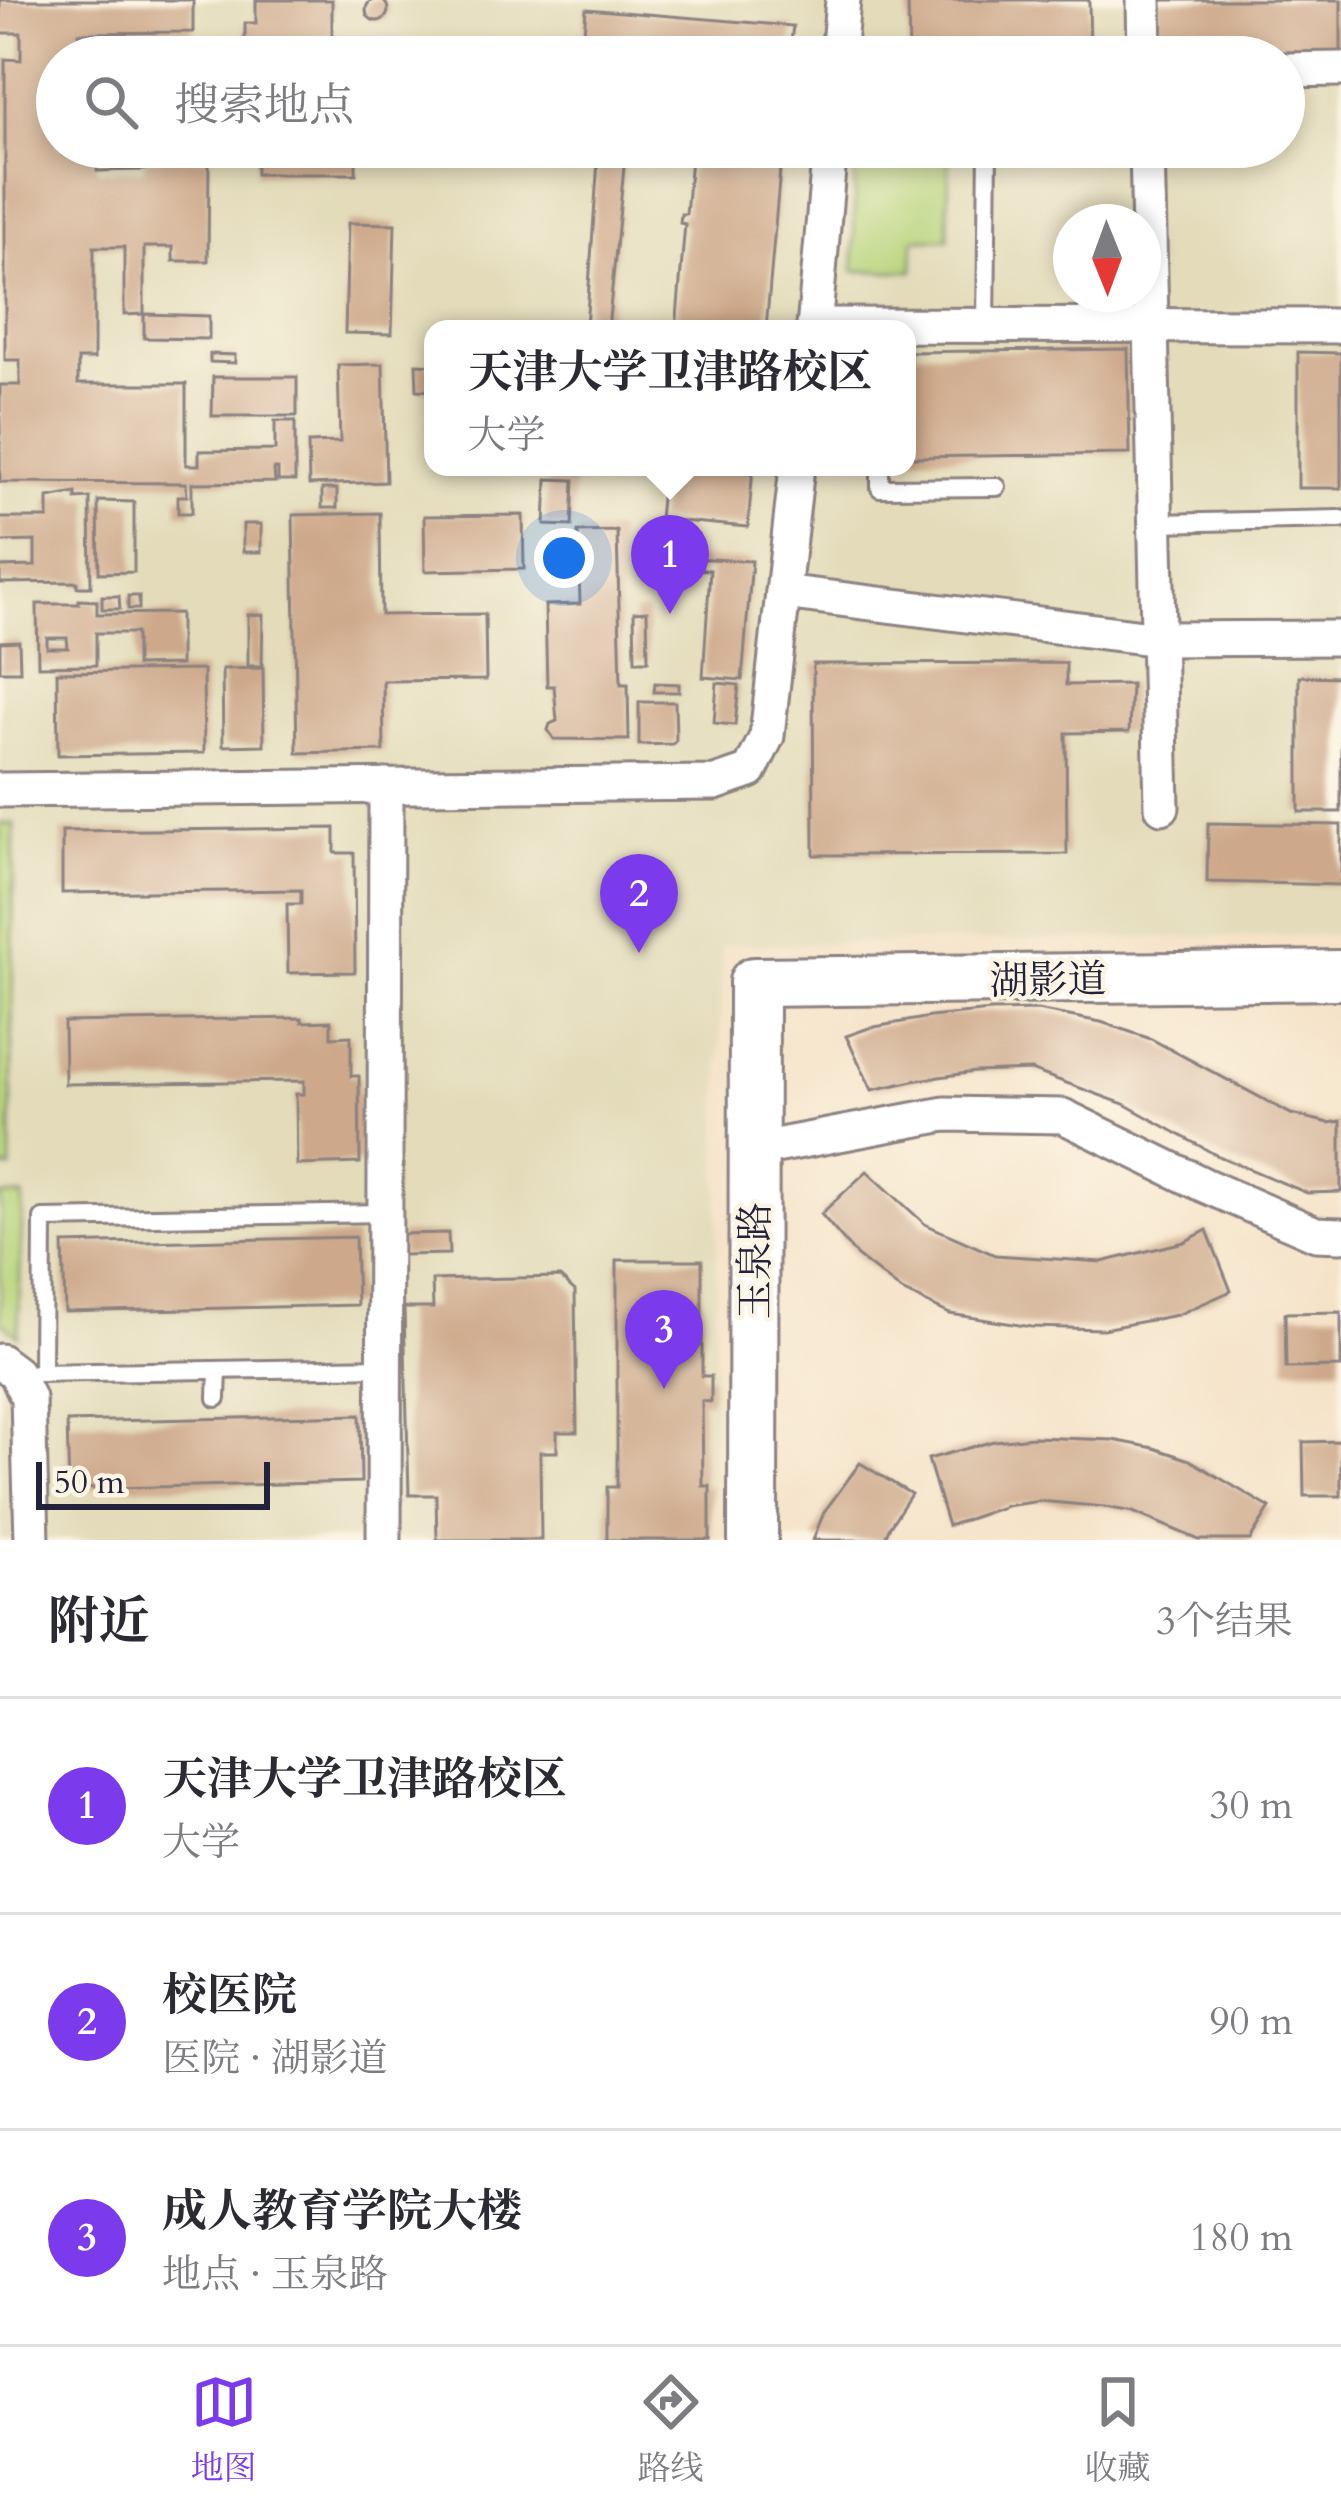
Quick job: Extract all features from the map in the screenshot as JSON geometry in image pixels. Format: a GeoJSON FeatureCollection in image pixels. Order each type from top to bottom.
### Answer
{"type":"FeatureCollection","features":[{"type":"Feature","properties":{"kind":"street"},"geometry":{"type":"LineString","coordinates":[[840,36],[843,0]]}},
{"type":"Feature","properties":{"kind":"street"},"geometry":{"type":"LineString","coordinates":[[1144,0],[1145,36]]}},
{"type":"Feature","properties":{"kind":"street"},"geometry":{"type":"LineString","coordinates":[[1305,70],[1341,69]]}},
{"type":"Feature","properties":{"kind":"street"},"geometry":{"type":"LineString","coordinates":[[815,320],[828,168]]}},
{"type":"Feature","properties":{"kind":"street"},"geometry":{"type":"LineString","coordinates":[[1147,168],[1162,807]]}},
{"type":"Feature","properties":{"kind":"street"},"geometry":{"type":"LineString","coordinates":[[916,327],[1341,326]]}},
{"type":"Feature","properties":{"kind":"street"},"geometry":{"type":"LineString","coordinates":[[0,790],[715,783],[751,771],[767,736],[796,476]]}},
{"type":"Feature","properties":{"kind":"street"},"geometry":{"type":"LineString","coordinates":[[783,592],[1159,639],[1341,638]]}},
{"type":"Feature","properties":{"kind":"street"},"geometry":{"type":"LineString","coordinates":[[384,1540],[386,786]]}},
{"type":"Feature","properties":{"kind":"street","name":"湖影道"},"geometry":{"type":"LineString","coordinates":[[765,982],[1341,976]]}},
{"type":"Feature","properties":{"kind":"street","name":"玉泉路"},"geometry":{"type":"LineString","coordinates":[[765,982],[773,1540]]}},
{"type":"Feature","properties":{"kind":"street"},"geometry":{"type":"LineString","coordinates":[[765,1148],[945,1114],[1063,1116],[1316,1234],[1341,1235]]}},
{"type":"Feature","properties":{"kind":"street","name":"玉泉路"},"geometry":{"type":"LineString","coordinates":[[753,1540],[765,1148]]}},
{"type":"Feature","properties":{"kind":"street"},"geometry":{"type":"LineString","coordinates":[[19,1369],[28,1398],[32,1540]]}},
{"type":"Feature","properties":{"kind":"lane"},"geometry":{"type":"LineString","coordinates":[[986,326],[988,168]]}},
{"type":"Feature","properties":{"kind":"lane"},"geometry":{"type":"LineString","coordinates":[[880,476],[880,488],[997,487]]}},
{"type":"Feature","properties":{"kind":"lane"},"geometry":{"type":"LineString","coordinates":[[1155,524],[1341,519]]}},
{"type":"Feature","properties":{"kind":"lane"},"geometry":{"type":"LineString","coordinates":[[385,1367],[19,1369],[43,1220],[386,1214]]}},
{"type":"Feature","properties":{"kind":"lane"},"geometry":{"type":"LineString","coordinates":[[217,1398],[218,1370]]}},
{"type":"Feature","properties":{"kind":"shaded area"},"geometry":{"type":"Polygon","coordinates":[[[0,0],[1341,0],[1341,934],[722,945],[712,1540],[0,1540],[0,0]]]}},
{"type":"Feature","properties":{"kind":"green space"},"geometry":{"type":"Polygon","coordinates":[[[855,168],[949,168],[948,239],[914,239],[913,271],[854,271],[855,168]]]}},
{"type":"Feature","properties":{"kind":"green space"},"geometry":{"type":"Polygon","coordinates":[[[0,824],[14,824],[11,1169],[0,1168],[0,824]]]}},
{"type":"Feature","properties":{"kind":"green space"},"geometry":{"type":"Polygon","coordinates":[[[0,1196],[23,1196],[18,1336],[0,1320],[0,1196]]]}},
{"type":"Feature","properties":{"kind":"building"},"geometry":{"type":"Polygon","coordinates":[[[377,-1],[388,10],[377,21],[366,10],[377,-1]]]}},
{"type":"Feature","properties":{"kind":"building"},"geometry":{"type":"Polygon","coordinates":[[[0,0],[193,0],[193,32],[36,36],[36,168],[209,168],[208,261],[173,261],[173,247],[144,247],[144,314],[124,315],[124,247],[94,247],[94,359],[78,359],[78,384],[186,384],[186,465],[199,465],[199,451],[275,450],[275,421],[295,421],[295,481],[278,481],[278,469],[274,469],[275,482],[192,483],[192,513],[178,513],[178,496],[187,496],[186,483],[0,482],[0,385],[20,385],[20,360],[5,360],[5,59],[21,60],[21,33],[0,33],[0,0]]]}},
{"type":"Feature","properties":{"kind":"building"},"geometry":{"type":"Polygon","coordinates":[[[256,0],[332,0],[332,36],[245,36],[245,23],[256,23],[256,0]]]}},
{"type":"Feature","properties":{"kind":"building"},"geometry":{"type":"Polygon","coordinates":[[[908,0],[1089,0],[1090,36],[909,36],[908,0]]]}},
{"type":"Feature","properties":{"kind":"building"},"geometry":{"type":"Polygon","coordinates":[[[1157,0],[1341,0],[1341,55],[1305,55],[1305,36],[1158,36],[1157,0]]]}},
{"type":"Feature","properties":{"kind":"building"},"geometry":{"type":"Polygon","coordinates":[[[586,9],[793,26],[792,36],[584,36],[586,9]]]}},
{"type":"Feature","properties":{"kind":"building"},"geometry":{"type":"Polygon","coordinates":[[[256,168],[356,168],[356,174],[256,174],[256,168]]]}},
{"type":"Feature","properties":{"kind":"building"},"geometry":{"type":"Polygon","coordinates":[[[597,168],[624,168],[609,320],[587,320],[597,168]]]}},
{"type":"Feature","properties":{"kind":"building"},"geometry":{"type":"Polygon","coordinates":[[[690,168],[780,168],[767,320],[677,320],[685,224],[680,223],[681,214],[686,214],[690,168]]]}},
{"type":"Feature","properties":{"kind":"building"},"geometry":{"type":"Polygon","coordinates":[[[348,223],[395,224],[392,334],[345,333],[348,223]]]}},
{"type":"Feature","properties":{"kind":"building"},"geometry":{"type":"Polygon","coordinates":[[[144,314],[209,316],[209,339],[144,338],[144,314]]]}},
{"type":"Feature","properties":{"kind":"building"},"geometry":{"type":"Polygon","coordinates":[[[1128,349],[1130,454],[916,457],[916,352],[1128,349]]]}},
{"type":"Feature","properties":{"kind":"building"},"geometry":{"type":"Polygon","coordinates":[[[1298,352],[1341,353],[1341,488],[1298,488],[1298,352]]]}},
{"type":"Feature","properties":{"kind":"building"},"geometry":{"type":"Polygon","coordinates":[[[210,354],[235,355],[235,363],[210,362],[210,354]]]}},
{"type":"Feature","properties":{"kind":"building"},"geometry":{"type":"Polygon","coordinates":[[[383,364],[386,482],[309,485],[308,443],[340,442],[338,365],[383,364]]]}},
{"type":"Feature","properties":{"kind":"building"},"geometry":{"type":"Polygon","coordinates":[[[416,364],[424,364],[424,390],[417,390],[416,364]]]}},
{"type":"Feature","properties":{"kind":"building"},"geometry":{"type":"Polygon","coordinates":[[[213,377],[297,377],[297,416],[212,416],[213,377]]]}},
{"type":"Feature","properties":{"kind":"building"},"geometry":{"type":"Polygon","coordinates":[[[663,476],[752,476],[748,527],[659,519],[663,476]]]}},
{"type":"Feature","properties":{"kind":"building"},"geometry":{"type":"Polygon","coordinates":[[[547,479],[574,480],[572,526],[545,525],[547,479]]]}},
{"type":"Feature","properties":{"kind":"building"},"geometry":{"type":"Polygon","coordinates":[[[322,489],[337,489],[337,508],[322,508],[322,489]]]}},
{"type":"Feature","properties":{"kind":"building"},"geometry":{"type":"Polygon","coordinates":[[[76,493],[76,499],[90,498],[91,587],[77,587],[77,582],[0,583],[0,567],[35,566],[35,541],[0,542],[0,518],[48,518],[48,498],[76,493]]]}},
{"type":"Feature","properties":{"kind":"building"},"geometry":{"type":"Polygon","coordinates":[[[98,501],[134,502],[134,572],[99,573],[98,501]]]}},
{"type":"Feature","properties":{"kind":"building"},"geometry":{"type":"Polygon","coordinates":[[[380,513],[381,615],[485,614],[486,680],[383,681],[384,751],[297,753],[293,515],[380,513]]]}},
{"type":"Feature","properties":{"kind":"building"},"geometry":{"type":"Polygon","coordinates":[[[523,515],[524,569],[425,571],[424,516],[523,515]]]}},
{"type":"Feature","properties":{"kind":"building"},"geometry":{"type":"Polygon","coordinates":[[[243,524],[261,524],[261,552],[243,552],[243,524]]]}},
{"type":"Feature","properties":{"kind":"building"},"geometry":{"type":"Polygon","coordinates":[[[617,531],[621,684],[628,684],[629,740],[554,739],[548,730],[557,721],[554,686],[547,686],[545,605],[580,604],[578,532],[617,531]]]}},
{"type":"Feature","properties":{"kind":"building"},"geometry":{"type":"Polygon","coordinates":[[[645,556],[752,561],[742,680],[703,677],[710,570],[645,567],[645,556]]]}},
{"type":"Feature","properties":{"kind":"building"},"geometry":{"type":"Polygon","coordinates":[[[102,596],[119,596],[120,609],[102,609],[102,596]]]}},
{"type":"Feature","properties":{"kind":"building"},"geometry":{"type":"Polygon","coordinates":[[[128,596],[139,596],[139,609],[128,609],[128,596]]]}},
{"type":"Feature","properties":{"kind":"building"},"geometry":{"type":"Polygon","coordinates":[[[79,600],[97,601],[97,614],[180,613],[180,665],[136,666],[136,633],[96,633],[96,665],[38,666],[37,604],[79,604],[79,600]],[[47,638],[47,648],[68,648],[67,638],[47,638]]]}},
{"type":"Feature","properties":{"kind":"building"},"geometry":{"type":"Polygon","coordinates":[[[647,611],[648,661],[635,661],[634,612],[647,611]]]}},
{"type":"Feature","properties":{"kind":"building"},"geometry":{"type":"Polygon","coordinates":[[[263,614],[262,666],[248,666],[248,615],[263,614]]]}},
{"type":"Feature","properties":{"kind":"building"},"geometry":{"type":"Polygon","coordinates":[[[19,641],[20,671],[0,671],[0,642],[19,641]]]}},
{"type":"Feature","properties":{"kind":"building"},"geometry":{"type":"Polygon","coordinates":[[[1066,663],[1066,685],[1131,684],[1129,732],[1066,733],[1067,854],[814,855],[813,664],[1066,663]]]}},
{"type":"Feature","properties":{"kind":"building"},"geometry":{"type":"Polygon","coordinates":[[[263,668],[264,745],[223,746],[222,669],[263,668]]]}},
{"type":"Feature","properties":{"kind":"building"},"geometry":{"type":"Polygon","coordinates":[[[203,670],[204,753],[58,755],[57,672],[203,670]]]}},
{"type":"Feature","properties":{"kind":"building"},"geometry":{"type":"Polygon","coordinates":[[[1299,676],[1341,677],[1341,812],[1299,812],[1299,676]]]}},
{"type":"Feature","properties":{"kind":"building"},"geometry":{"type":"Polygon","coordinates":[[[655,683],[679,684],[679,692],[654,692],[655,683]]]}},
{"type":"Feature","properties":{"kind":"building"},"geometry":{"type":"Polygon","coordinates":[[[717,683],[739,685],[735,725],[714,723],[717,683]]]}},
{"type":"Feature","properties":{"kind":"building"},"geometry":{"type":"Polygon","coordinates":[[[639,702],[675,702],[673,744],[639,745],[639,702]]]}},
{"type":"Feature","properties":{"kind":"building"},"geometry":{"type":"Polygon","coordinates":[[[1208,823],[1341,825],[1341,885],[1207,882],[1208,823]]]}},
{"type":"Feature","properties":{"kind":"building"},"geometry":{"type":"Polygon","coordinates":[[[335,828],[335,853],[354,853],[355,972],[288,973],[287,904],[301,904],[301,890],[62,893],[62,831],[335,828]]]}},
{"type":"Feature","properties":{"kind":"building"},"geometry":{"type":"Polygon","coordinates":[[[1037,1010],[1101,1022],[1151,1039],[1291,1114],[1329,1123],[1341,1121],[1341,1192],[1307,1193],[1216,1155],[1124,1104],[1031,1070],[975,1072],[872,1090],[846,1036],[930,1017],[1037,1010]]]}},
{"type":"Feature","properties":{"kind":"building"},"geometry":{"type":"Polygon","coordinates":[[[302,1018],[302,1022],[331,1021],[331,1037],[351,1036],[351,1076],[359,1076],[360,1163],[297,1165],[296,1094],[304,1094],[304,1081],[65,1084],[64,1022],[302,1018]]]}},
{"type":"Feature","properties":{"kind":"building"},"geometry":{"type":"Polygon","coordinates":[[[867,1171],[925,1224],[995,1255],[1102,1262],[1184,1242],[1207,1230],[1231,1291],[1177,1315],[1103,1329],[1032,1327],[950,1314],[902,1291],[857,1256],[821,1214],[867,1171]]]}},
{"type":"Feature","properties":{"kind":"building"},"geometry":{"type":"Polygon","coordinates":[[[448,1233],[449,1254],[402,1255],[401,1234],[448,1233]]]}},
{"type":"Feature","properties":{"kind":"building"},"geometry":{"type":"Polygon","coordinates":[[[355,1237],[357,1305],[65,1312],[63,1244],[355,1237]]]}},
{"type":"Feature","properties":{"kind":"building"},"geometry":{"type":"Polygon","coordinates":[[[617,1260],[702,1260],[702,1376],[711,1376],[711,1402],[702,1401],[703,1486],[710,1486],[710,1540],[607,1540],[607,1487],[617,1487],[617,1260]]]}},
{"type":"Feature","properties":{"kind":"building"},"geometry":{"type":"Polygon","coordinates":[[[560,1277],[575,1291],[577,1432],[557,1432],[557,1452],[540,1452],[541,1540],[437,1540],[436,1495],[409,1495],[404,1308],[433,1308],[432,1280],[560,1277]]]}},
{"type":"Feature","properties":{"kind":"building"},"geometry":{"type":"Polygon","coordinates":[[[1341,1312],[1341,1367],[1286,1368],[1285,1313],[1341,1312]]]}},
{"type":"Feature","properties":{"kind":"building"},"geometry":{"type":"Polygon","coordinates":[[[360,1415],[361,1482],[69,1489],[67,1422],[360,1415]]]}},
{"type":"Feature","properties":{"kind":"building"},"geometry":{"type":"Polygon","coordinates":[[[1033,1437],[1113,1440],[1154,1448],[1190,1460],[1270,1508],[1250,1540],[1199,1540],[1133,1512],[1040,1501],[1006,1506],[948,1526],[928,1459],[994,1441],[1033,1437]]]}},
{"type":"Feature","properties":{"kind":"building"},"geometry":{"type":"Polygon","coordinates":[[[1341,1441],[1341,1496],[1304,1496],[1303,1442],[1341,1441]]]}},
{"type":"Feature","properties":{"kind":"building"},"geometry":{"type":"Polygon","coordinates":[[[860,1463],[911,1494],[884,1540],[813,1540],[824,1512],[860,1463]]]}},
{"type":"Feature","properties":{"kind":"place","name":"天津大学卫津路校区"},"geometry":{"type":"Point","coordinates":[670,614]}},
{"type":"Feature","properties":{"kind":"place","name":"校医院"},"geometry":{"type":"Point","coordinates":[639,953]}},
{"type":"Feature","properties":{"kind":"place","name":"成人教育学院大楼"},"geometry":{"type":"Point","coordinates":[664,1389]}}]}
